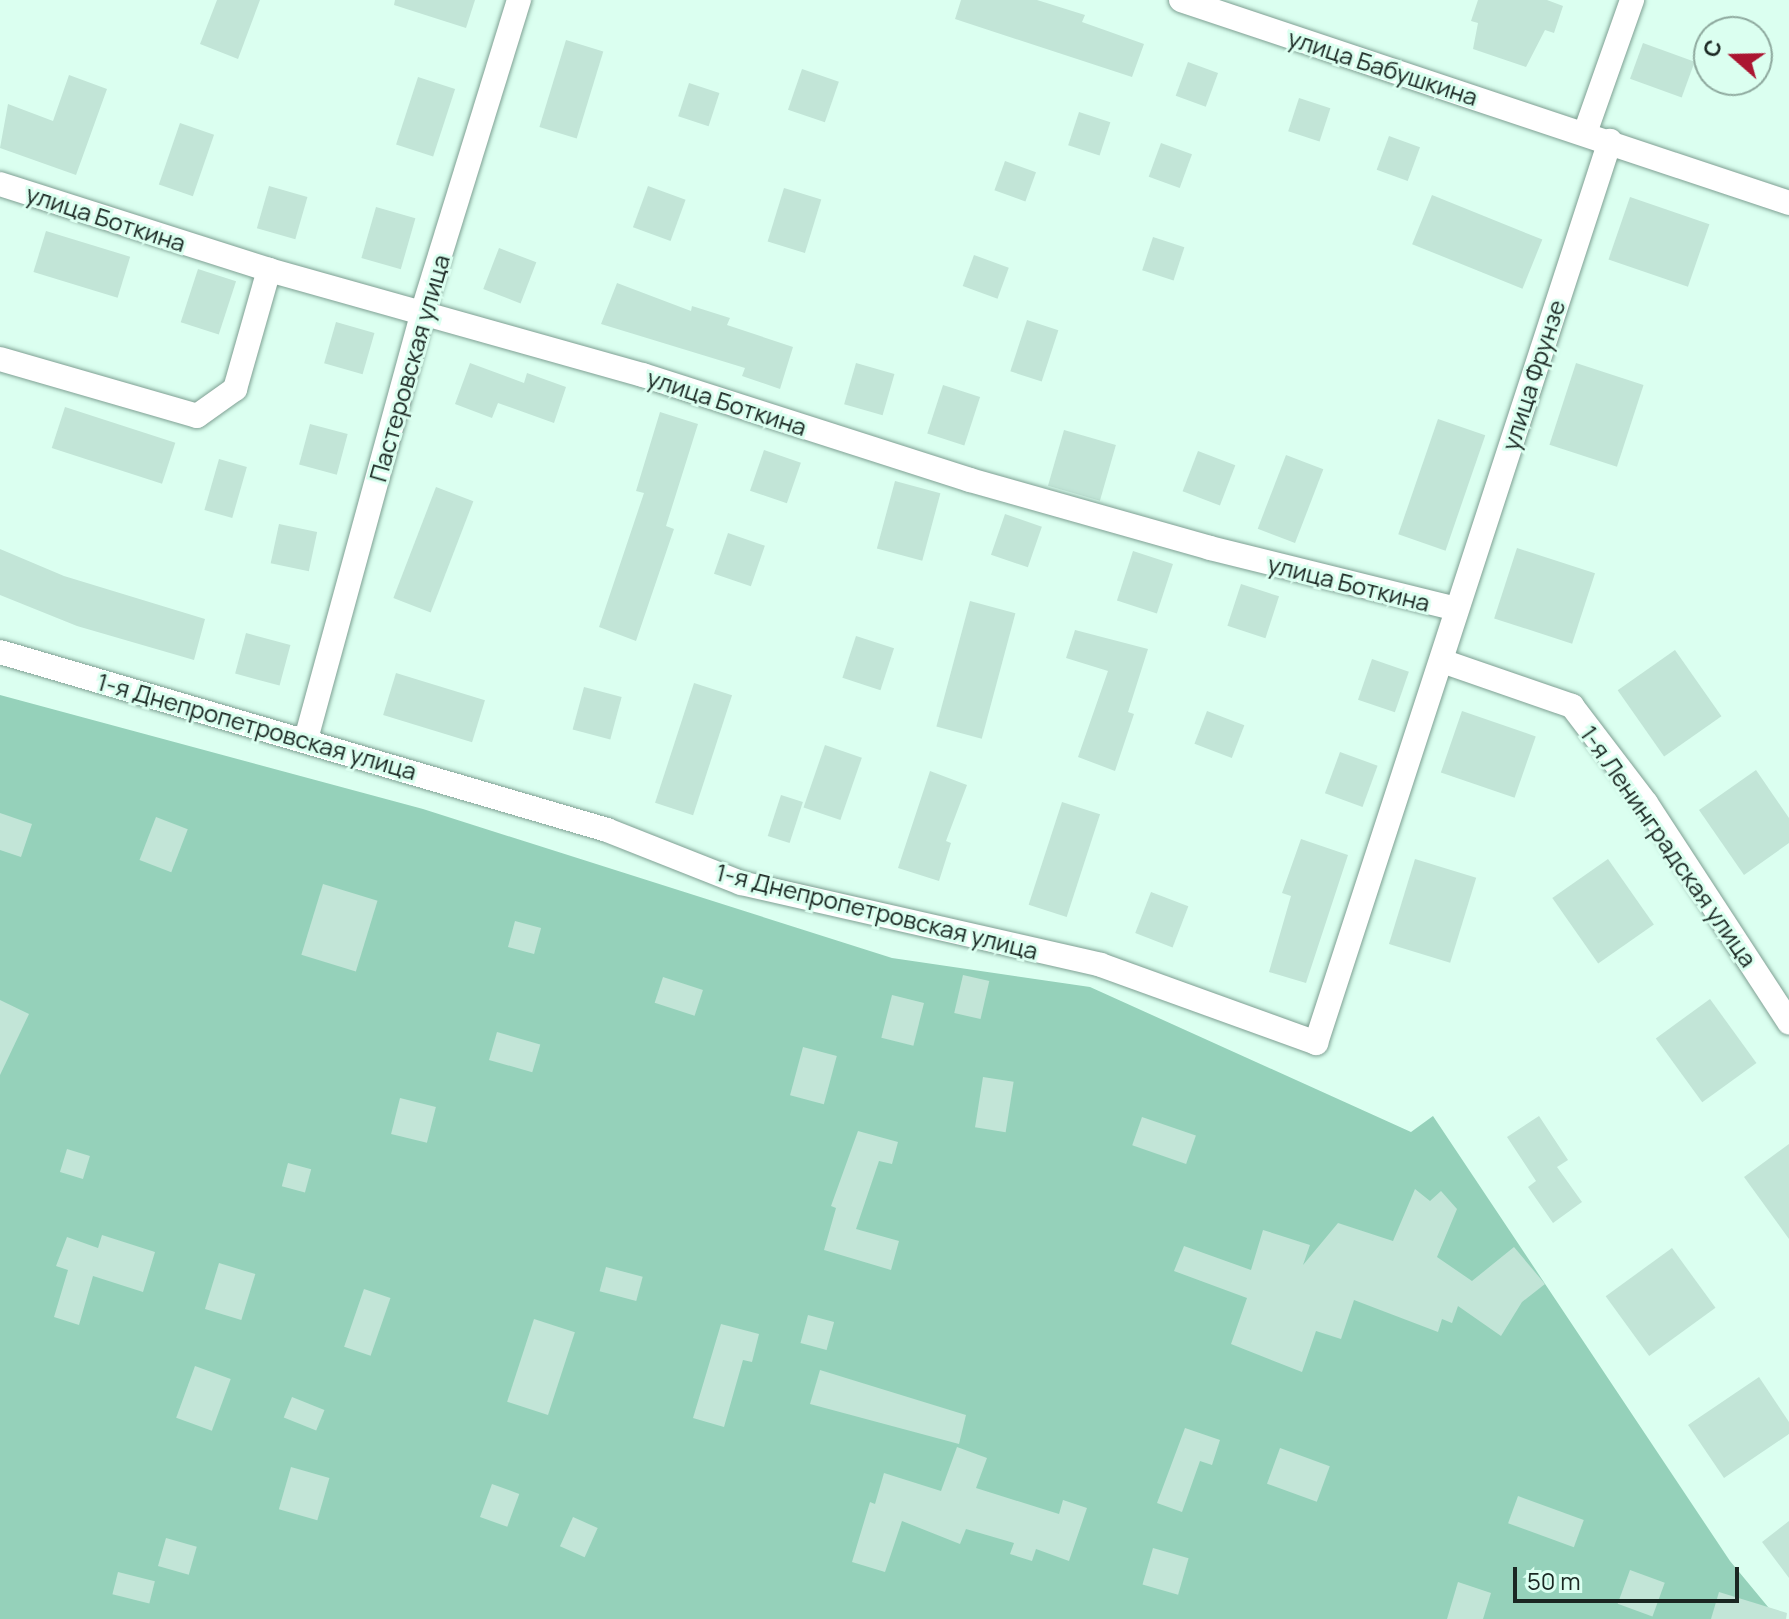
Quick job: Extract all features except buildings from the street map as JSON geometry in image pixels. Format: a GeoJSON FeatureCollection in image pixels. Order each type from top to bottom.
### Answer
{"type":"FeatureCollection","features":[{"type":"Feature","properties":{"kind":"street","name":"Пастеровская улица"},"geometry":{"type":"LineString","coordinates":[[306,739],[423,310],[519,0]]}},
{"type":"Feature","properties":{"kind":"street","name":"улица Бабушкина"},"geometry":{"type":"LineString","coordinates":[[1181,0],[1789,203]]}},
{"type":"Feature","properties":{"kind":"street"},"geometry":{"type":"LineString","coordinates":[[1585,133],[1632,0]]}},
{"type":"Feature","properties":{"kind":"street","name":"улица Фрунзе"},"geometry":{"type":"LineString","coordinates":[[1457,609],[1610,141]]}},
{"type":"Feature","properties":{"kind":"street","name":"улица Боткина"},"geometry":{"type":"LineString","coordinates":[[0,184],[269,270],[423,310],[985,485],[1457,609]]}},
{"type":"Feature","properties":{"kind":"street"},"geometry":{"type":"LineString","coordinates":[[0,359],[197,416],[235,389],[269,270]]}},
{"type":"Feature","properties":{"kind":"street","name":"1-я Днепропетровская улица"},"geometry":{"type":"LineString","coordinates":[[0,652],[306,739],[607,830],[741,883],[1101,965],[1316,1043],[1457,609]]}},
{"type":"Feature","properties":{"kind":"street","name":"1-я Ленинградская улица"},"geometry":{"type":"LineString","coordinates":[[1442,661],[1572,706],[1646,803],[1789,1022]]}},
{"type":"Feature","properties":{"kind":"green space"},"geometry":{"type":"Polygon","coordinates":[[[0,695],[423,809],[892,958],[1090,987],[1411,1132],[1433,1116],[1730,1561],[1778,1619],[0,1619],[0,695]]]}}]}
